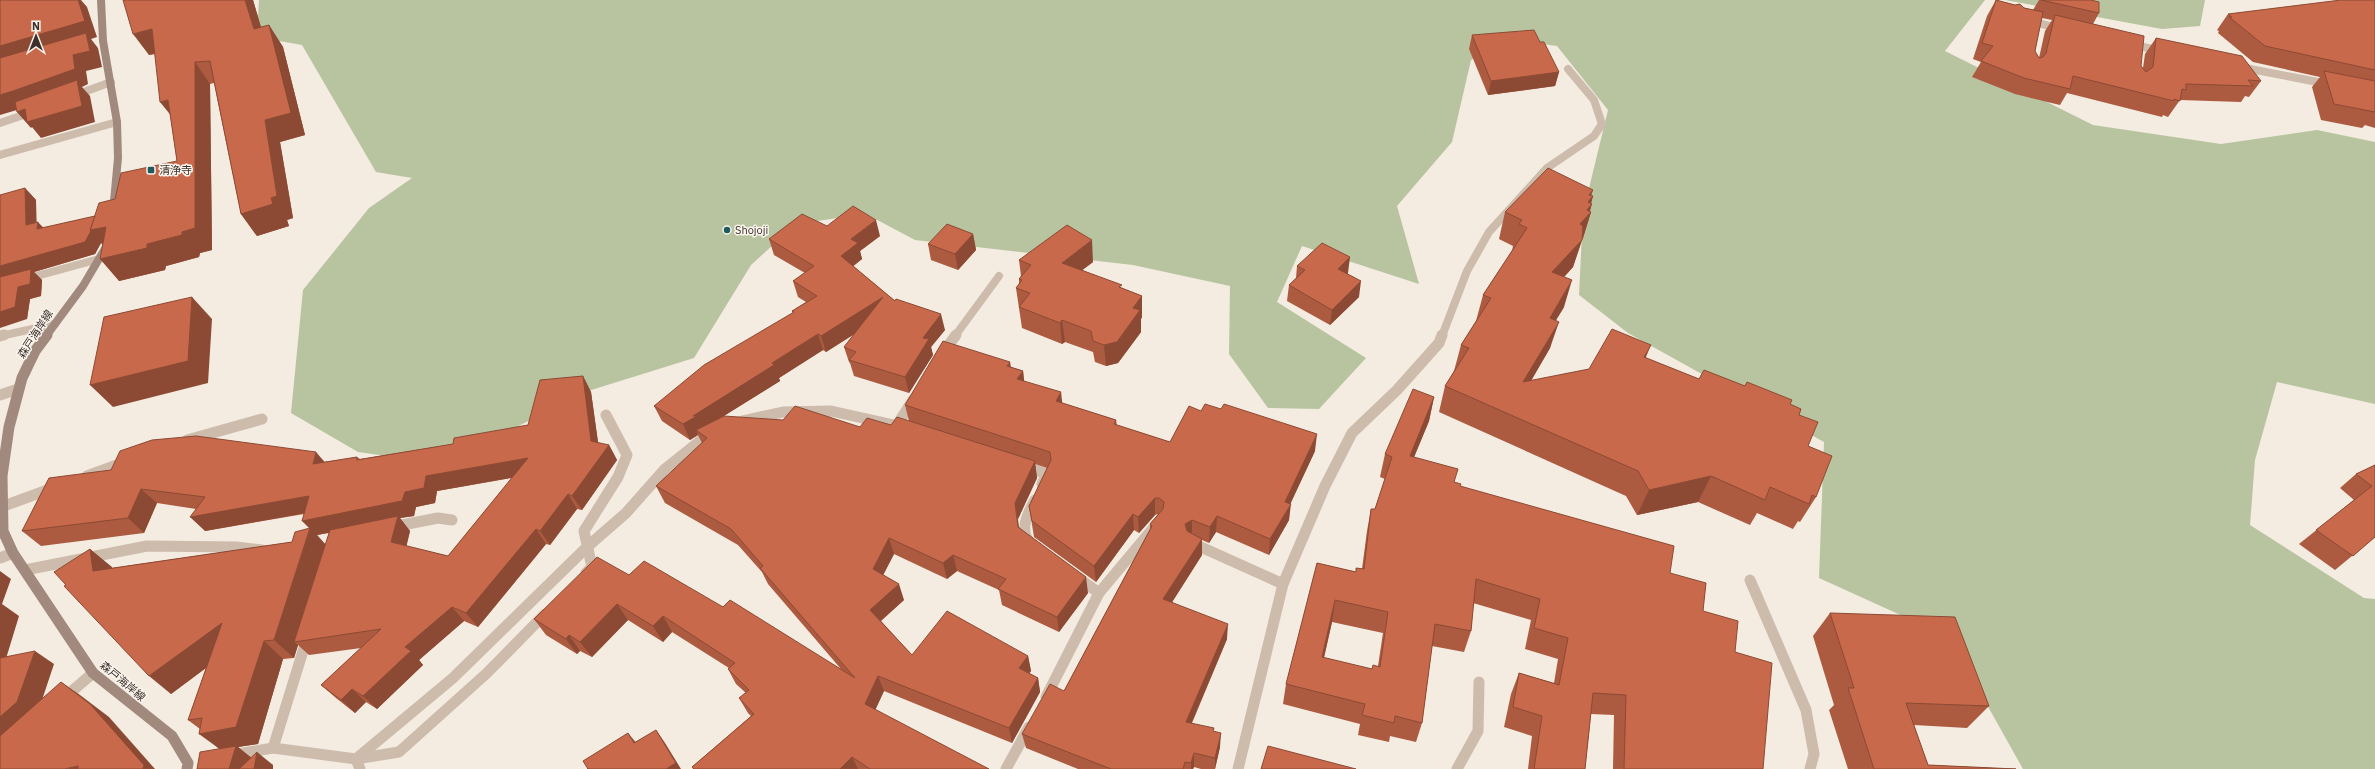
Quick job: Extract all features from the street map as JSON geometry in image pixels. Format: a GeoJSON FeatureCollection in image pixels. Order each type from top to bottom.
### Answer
{"type":"FeatureCollection","features":[{"type":"Feature","properties":{"kind":"main road"},"geometry":{"type":"LineString","coordinates":[[101,0],[103,10],[100,42],[111,82],[117,122],[118,158],[112,226]]}},
{"type":"Feature","properties":{"kind":"main road","name":"森戸海岸線"},"geometry":{"type":"LineString","coordinates":[[109,237],[100,259],[35,351],[18,389],[9,427],[2,476],[1,507],[3,531],[14,553],[93,674],[172,736],[187,766]]}},
{"type":"Feature","properties":{"kind":"street"},"geometry":{"type":"LineString","coordinates":[[2022,20],[2040,28],[2071,31]]}},
{"type":"Feature","properties":{"kind":"street"},"geometry":{"type":"LineString","coordinates":[[2125,43],[2140,50],[2171,53]]}},
{"type":"Feature","properties":{"kind":"street"},"geometry":{"type":"LineString","coordinates":[[2234,66],[2336,86]]}},
{"type":"Feature","properties":{"kind":"street"},"geometry":{"type":"LineString","coordinates":[[1238,769],[1283,584],[1325,486],[1352,433],[1397,390],[1438,343],[1467,271],[1489,232],[1547,168],[1594,136],[1602,124],[1598,104],[1568,69]]}},
{"type":"Feature","properties":{"kind":"street"},"geometry":{"type":"LineString","coordinates":[[61,101],[111,82]]}},
{"type":"Feature","properties":{"kind":"street"},"geometry":{"type":"LineString","coordinates":[[0,123],[40,109]]}},
{"type":"Feature","properties":{"kind":"street"},"geometry":{"type":"LineString","coordinates":[[0,155],[117,122]]}},
{"type":"Feature","properties":{"kind":"street"},"geometry":{"type":"LineString","coordinates":[[0,286],[100,259]]}},
{"type":"Feature","properties":{"kind":"street"},"geometry":{"type":"LineString","coordinates":[[938,360],[999,276]]}},
{"type":"Feature","properties":{"kind":"street"},"geometry":{"type":"LineString","coordinates":[[0,336],[55,324]]}},
{"type":"Feature","properties":{"kind":"street"},"geometry":{"type":"LineString","coordinates":[[0,394],[18,389]]}},
{"type":"Feature","properties":{"kind":"street"},"geometry":{"type":"LineString","coordinates":[[897,425],[917,393]]}},
{"type":"Feature","properties":{"kind":"street"},"geometry":{"type":"LineString","coordinates":[[732,425],[783,412],[830,411],[897,425],[912,430]]}},
{"type":"Feature","properties":{"kind":"street"},"geometry":{"type":"LineString","coordinates":[[575,584],[592,567],[584,531],[618,477],[627,455],[606,414]]}},
{"type":"Feature","properties":{"kind":"street"},"geometry":{"type":"LineString","coordinates":[[179,443],[262,419]]}},
{"type":"Feature","properties":{"kind":"street"},"geometry":{"type":"LineString","coordinates":[[358,764],[453,678],[587,547],[626,513],[665,470],[700,441],[719,432]]}},
{"type":"Feature","properties":{"kind":"street"},"geometry":{"type":"LineString","coordinates":[[1,507],[138,458]]}},
{"type":"Feature","properties":{"kind":"street"},"geometry":{"type":"LineString","coordinates":[[1010,462],[1047,474],[1024,522],[1028,541],[1040,550]]}},
{"type":"Feature","properties":{"kind":"street"},"geometry":{"type":"LineString","coordinates":[[384,529],[438,518],[452,520]]}},
{"type":"Feature","properties":{"kind":"street"},"geometry":{"type":"LineString","coordinates":[[1006,769],[1039,710],[1099,593],[1158,521]]}},
{"type":"Feature","properties":{"kind":"street"},"geometry":{"type":"LineString","coordinates":[[1192,543],[1283,584]]}},
{"type":"Feature","properties":{"kind":"street"},"geometry":{"type":"LineString","coordinates":[[25,570],[147,546],[236,547],[274,552]]}},
{"type":"Feature","properties":{"kind":"street"},"geometry":{"type":"LineString","coordinates":[[0,558],[14,553]]}},
{"type":"Feature","properties":{"kind":"street"},"geometry":{"type":"LineString","coordinates":[[1070,572],[1099,593]]}},
{"type":"Feature","properties":{"kind":"street"},"geometry":{"type":"LineString","coordinates":[[1750,580],[1806,710],[1814,754],[1810,769]]}},
{"type":"Feature","properties":{"kind":"street"},"geometry":{"type":"LineString","coordinates":[[219,757],[273,748],[358,764],[399,752],[487,674],[553,606]]}},
{"type":"Feature","properties":{"kind":"street"},"geometry":{"type":"LineString","coordinates":[[273,748],[310,628]]}},
{"type":"Feature","properties":{"kind":"street"},"geometry":{"type":"LineString","coordinates":[[55,707],[93,674]]}},
{"type":"Feature","properties":{"kind":"street"},"geometry":{"type":"LineString","coordinates":[[1457,769],[1478,731],[1479,682]]}},
{"type":"Feature","properties":{"kind":"street"},"geometry":{"type":"LineString","coordinates":[[187,766],[203,760]]}},
{"type":"Feature","properties":{"kind":"green space"},"geometry":{"type":"Polygon","coordinates":[[[259,0],[1985,0],[1945,51],[2093,125],[2221,144],[2317,130],[2375,142],[2375,404],[2277,382],[2255,460],[2250,525],[2364,598],[2375,599],[2375,769],[2023,769],[1949,637],[1819,578],[1824,442],[1628,333],[1579,295],[1583,213],[1608,110],[1557,46],[1505,39],[1471,60],[1452,142],[1397,206],[1419,284],[1302,246],[1277,302],[1366,358],[1319,409],[1268,408],[1229,354],[1230,286],[1133,265],[915,240],[866,214],[796,224],[751,265],[694,358],[588,391],[443,464],[358,452],[291,413],[303,290],[369,208],[412,178],[376,172],[302,45],[257,37],[259,0]]]}},
{"type":"Feature","properties":{"kind":"green space"},"geometry":{"type":"Polygon","coordinates":[[[2005,0],[2205,0],[2200,26],[2162,29],[2005,0]]]}},
{"type":"Feature","properties":{"kind":"building"},"geometry":{"type":"Polygon","coordinates":[[[0,0],[78,0],[85,21],[0,46],[0,0]]]}},
{"type":"Feature","properties":{"kind":"building"},"geometry":{"type":"Polygon","coordinates":[[[123,0],[245,0],[254,29],[269,25],[291,113],[265,120],[277,196],[271,198],[273,204],[241,214],[210,61],[195,62],[195,228],[182,232],[182,235],[147,244],[147,248],[100,259],[106,227],[90,230],[99,203],[115,199],[121,173],[177,161],[168,100],[160,102],[152,29],[133,34],[123,0]]]}},
{"type":"Feature","properties":{"kind":"building"},"geometry":{"type":"Polygon","coordinates":[[[1996,0],[2015,5],[2020,4],[2024,8],[2043,12],[2035,51],[2039,58],[2043,57],[2046,53],[2055,15],[2144,36],[2141,66],[2146,72],[2153,67],[2156,38],[2242,56],[2261,81],[2248,80],[2253,86],[2186,84],[2186,90],[2182,89],[2180,101],[2174,99],[2174,101],[2073,76],[2070,89],[2024,78],[1981,61],[1993,46],[1982,43],[1996,0]]]}},
{"type":"Feature","properties":{"kind":"building"},"geometry":{"type":"Polygon","coordinates":[[[2041,0],[2091,0],[2099,2],[2099,13],[2041,0]]]}},
{"type":"Feature","properties":{"kind":"building"},"geometry":{"type":"Polygon","coordinates":[[[2341,0],[2375,0],[2375,70],[2265,46],[2229,17],[2232,17],[2228,14],[2341,0]]]}},
{"type":"Feature","properties":{"kind":"building"},"geometry":{"type":"Polygon","coordinates":[[[1534,30],[1540,42],[1544,42],[1559,72],[1491,81],[1472,35],[1534,30]]]}},
{"type":"Feature","properties":{"kind":"building"},"geometry":{"type":"Polygon","coordinates":[[[86,33],[90,51],[73,55],[75,69],[0,95],[0,58],[86,33]]]}},
{"type":"Feature","properties":{"kind":"building"},"geometry":{"type":"Polygon","coordinates":[[[2324,71],[2375,81],[2375,112],[2334,104],[2324,71]]]}},
{"type":"Feature","properties":{"kind":"building"},"geometry":{"type":"Polygon","coordinates":[[[77,80],[82,106],[27,122],[25,109],[17,112],[15,102],[77,80]]]}},
{"type":"Feature","properties":{"kind":"building"},"geometry":{"type":"Polygon","coordinates":[[[1548,168],[1593,190],[1589,195],[1593,196],[1588,202],[1592,204],[1587,210],[1591,212],[1580,224],[1583,226],[1582,240],[1552,272],[1572,280],[1550,318],[1559,322],[1523,382],[1589,369],[1612,329],[1651,345],[1644,357],[1699,379],[1704,370],[1745,386],[1747,382],[1792,400],[1790,404],[1801,409],[1799,415],[1818,422],[1808,446],[1832,456],[1816,497],[1812,495],[1809,504],[1770,487],[1765,500],[1711,476],[1649,490],[1638,471],[1445,386],[1469,348],[1461,345],[1491,298],[1483,295],[1527,228],[1519,224],[1522,220],[1505,212],[1548,168]]]}},
{"type":"Feature","properties":{"kind":"building"},"geometry":{"type":"Polygon","coordinates":[[[25,188],[26,225],[38,222],[37,229],[95,216],[90,230],[91,231],[85,242],[0,266],[0,195],[25,188]]]}},
{"type":"Feature","properties":{"kind":"building"},"geometry":{"type":"Polygon","coordinates":[[[853,206],[876,220],[851,239],[858,243],[841,256],[895,301],[896,299],[941,314],[923,338],[929,339],[905,377],[849,360],[856,352],[844,347],[883,297],[821,336],[818,334],[772,363],[774,365],[693,416],[697,416],[683,424],[654,406],[704,365],[794,312],[792,311],[817,296],[793,281],[814,266],[769,239],[802,214],[827,226],[853,206]]]}},
{"type":"Feature","properties":{"kind":"building"},"geometry":{"type":"Polygon","coordinates":[[[947,224],[973,234],[955,254],[928,244],[947,224]]]}},
{"type":"Feature","properties":{"kind":"building"},"geometry":{"type":"Polygon","coordinates":[[[1067,225],[1092,240],[1062,263],[1122,285],[1119,287],[1142,296],[1133,308],[1140,310],[1117,342],[1104,345],[1093,341],[1091,331],[1062,320],[1060,323],[1019,307],[1030,293],[1016,288],[1022,280],[1019,279],[1031,265],[1019,260],[1067,225]]]}},
{"type":"Feature","properties":{"kind":"building"},"geometry":{"type":"Polygon","coordinates":[[[1322,243],[1350,257],[1338,269],[1361,281],[1332,310],[1289,285],[1305,270],[1297,266],[1322,243]]]}},
{"type":"Feature","properties":{"kind":"building"},"geometry":{"type":"Polygon","coordinates":[[[31,269],[30,284],[18,287],[15,307],[0,312],[0,277],[31,269]]]}},
{"type":"Feature","properties":{"kind":"building"},"geometry":{"type":"Polygon","coordinates":[[[192,297],[188,361],[90,385],[104,317],[192,297]]]}},
{"type":"Feature","properties":{"kind":"building"},"geometry":{"type":"Polygon","coordinates":[[[943,341],[1010,362],[1007,366],[1023,371],[1017,379],[1061,392],[1056,401],[1116,420],[1114,424],[1170,442],[1189,406],[1201,411],[1205,404],[1221,409],[1224,404],[1317,434],[1285,502],[1291,504],[1270,539],[1217,516],[1210,527],[1192,520],[1185,524],[1187,531],[1202,539],[1163,599],[1228,624],[1186,722],[1214,728],[1213,731],[1221,733],[1215,758],[1194,753],[1191,763],[1185,762],[1183,769],[1111,769],[1022,734],[1050,684],[1064,691],[1152,526],[1150,524],[1163,509],[1164,502],[1159,498],[1155,498],[1138,517],[1133,514],[1094,566],[1032,521],[1029,506],[1051,460],[1050,452],[905,405],[943,341]]]}},
{"type":"Feature","properties":{"kind":"building"},"geometry":{"type":"Polygon","coordinates":[[[583,376],[591,441],[609,445],[572,496],[568,494],[540,531],[536,529],[466,613],[452,607],[405,647],[411,651],[363,696],[352,689],[341,700],[321,685],[381,629],[294,642],[330,530],[398,516],[391,542],[448,556],[528,458],[426,476],[424,488],[405,492],[402,501],[302,521],[309,496],[190,517],[205,497],[141,489],[128,518],[22,531],[49,478],[111,470],[120,451],[152,440],[196,436],[316,452],[313,464],[357,457],[357,460],[453,444],[454,438],[528,425],[540,380],[583,376]]]}},
{"type":"Feature","properties":{"kind":"building"},"geometry":{"type":"Polygon","coordinates":[[[1413,389],[1434,397],[1410,456],[1458,469],[1454,482],[1461,484],[1460,486],[1674,546],[1670,573],[1706,583],[1703,611],[1738,621],[1735,652],[1772,663],[1763,769],[1624,769],[1626,695],[1593,693],[1585,769],[1534,769],[1542,716],[1513,707],[1519,673],[1559,685],[1568,638],[1534,628],[1540,599],[1476,579],[1471,631],[1435,624],[1422,723],[1395,716],[1394,723],[1362,715],[1365,704],[1286,684],[1317,563],[1356,572],[1356,568],[1364,569],[1371,509],[1375,509],[1392,457],[1385,454],[1413,389]],[[1335,600],[1322,657],[1372,669],[1373,665],[1380,667],[1388,612],[1335,600]]]}},
{"type":"Feature","properties":{"kind":"building"},"geometry":{"type":"Polygon","coordinates":[[[795,406],[860,427],[867,418],[891,425],[897,417],[1035,461],[1015,503],[1018,527],[1086,577],[1057,617],[998,589],[1006,579],[953,555],[943,563],[889,538],[873,569],[899,584],[870,610],[912,655],[947,611],[1028,656],[1019,668],[1038,678],[1009,728],[878,676],[865,704],[989,769],[870,769],[852,757],[840,769],[694,769],[692,767],[754,714],[739,698],[749,690],[728,669],[735,663],[663,616],[653,626],[617,604],[580,642],[569,635],[566,639],[534,619],[597,557],[629,575],[644,561],[723,607],[730,600],[855,678],[760,568],[763,566],[731,529],[656,486],[707,438],[696,430],[724,416],[783,420],[795,406]]]}},
{"type":"Feature","properties":{"kind":"building"},"geometry":{"type":"Polygon","coordinates":[[[2375,465],[2375,537],[2353,556],[2316,530],[2372,486],[2356,474],[2375,465]]]}},
{"type":"Feature","properties":{"kind":"building"},"geometry":{"type":"Polygon","coordinates":[[[310,528],[274,640],[264,641],[236,727],[199,734],[202,718],[188,720],[222,623],[149,676],[64,586],[66,585],[54,572],[90,549],[93,571],[292,542],[295,532],[310,528]]]}},
{"type":"Feature","properties":{"kind":"building"},"geometry":{"type":"Polygon","coordinates":[[[1830,613],[1955,617],[1989,706],[1906,703],[1928,765],[2016,769],[1874,769],[1848,688],[1854,688],[1830,613]]]}},
{"type":"Feature","properties":{"kind":"building"},"geometry":{"type":"Polygon","coordinates":[[[35,651],[17,702],[0,717],[0,658],[35,651]]]}},
{"type":"Feature","properties":{"kind":"building"},"geometry":{"type":"Polygon","coordinates":[[[61,682],[90,704],[144,765],[143,769],[78,769],[78,766],[64,769],[0,769],[0,736],[61,682]]]}},
{"type":"Feature","properties":{"kind":"building"},"geometry":{"type":"Polygon","coordinates":[[[656,730],[676,763],[666,769],[588,769],[583,761],[628,733],[634,743],[656,730]]]}},
{"type":"Feature","properties":{"kind":"building"},"geometry":{"type":"Polygon","coordinates":[[[236,746],[229,769],[197,769],[200,752],[236,746]]]}},
{"type":"Feature","properties":{"kind":"building"},"geometry":{"type":"Polygon","coordinates":[[[1268,746],[1356,769],[1261,769],[1268,746]]]}},
{"type":"Feature","properties":{"kind":"building"},"geometry":{"type":"Polygon","coordinates":[[[257,752],[254,769],[239,769],[257,752]]]}},
{"type":"Feature","properties":{"kind":"place","name":"清浄寺"},"geometry":{"type":"Point","coordinates":[151,170]}},
{"type":"Feature","properties":{"kind":"place","name":"Shojoji"},"geometry":{"type":"Point","coordinates":[727,230]}}]}
